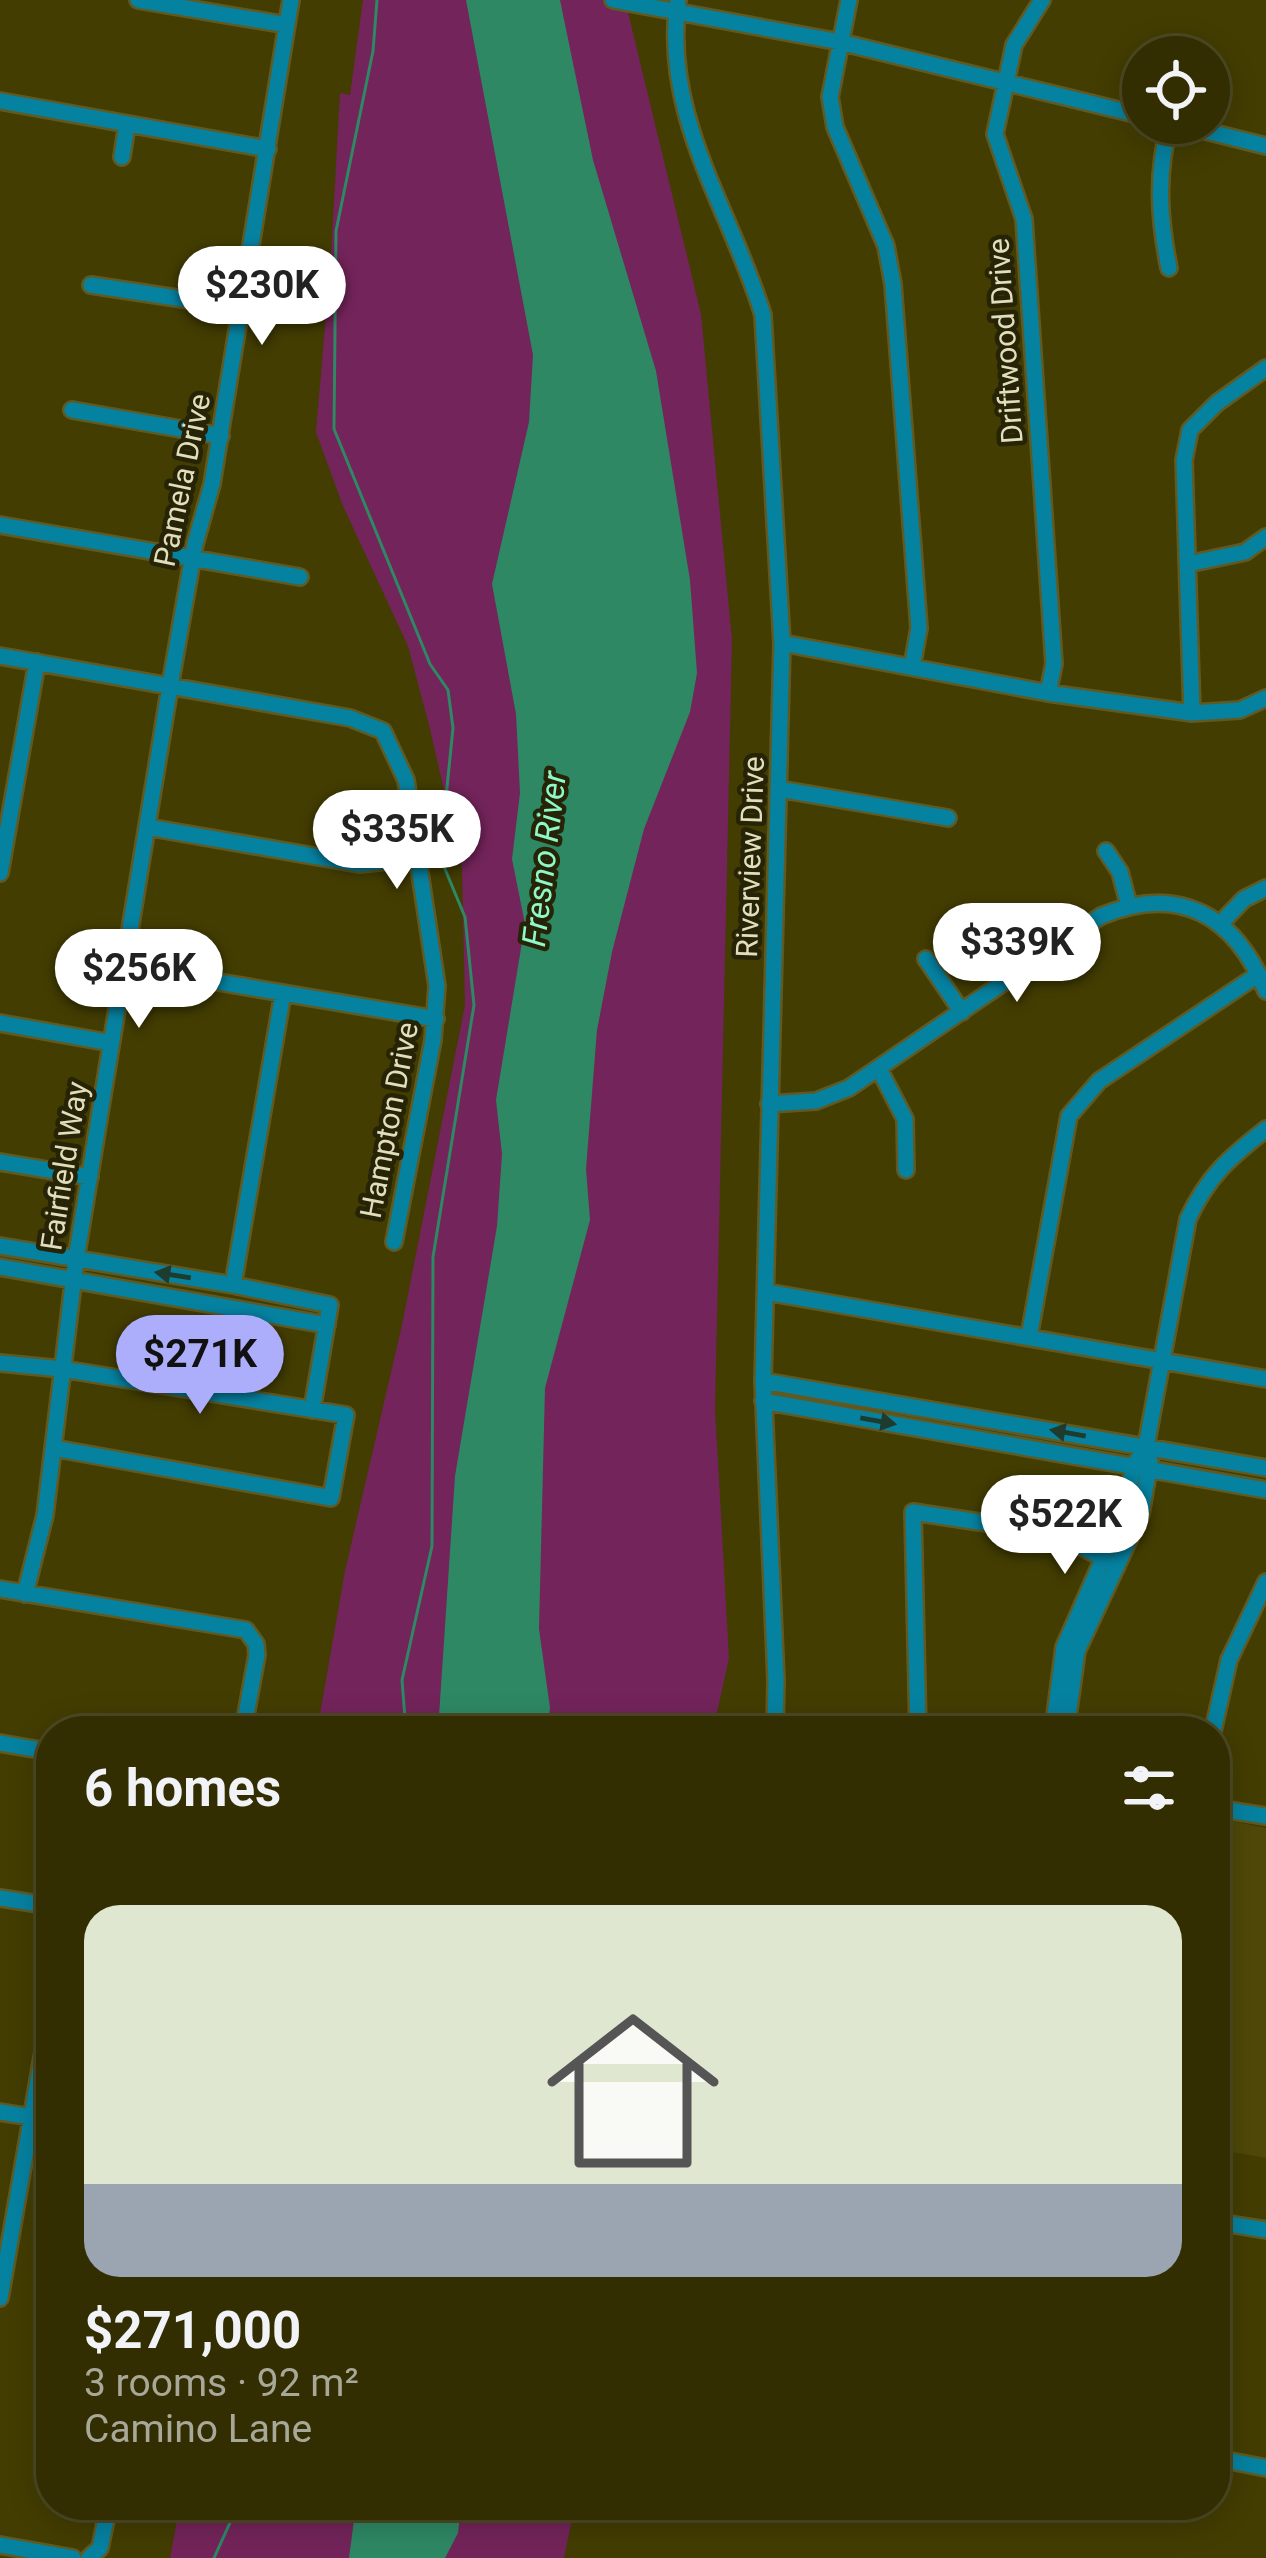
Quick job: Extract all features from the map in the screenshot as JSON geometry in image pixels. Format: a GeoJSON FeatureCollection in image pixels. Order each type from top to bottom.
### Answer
{"type":"FeatureCollection","features":[{"type":"Feature","properties":{"kind":"street"},"geometry":{"type":"LineString","coordinates":[[138,0],[287,25]]}},
{"type":"Feature","properties":{"kind":"street","name":"Pamela Drive"},"geometry":{"type":"LineString","coordinates":[[170,686],[221,436],[291,0]]}},
{"type":"Feature","properties":{"kind":"street"},"geometry":{"type":"LineString","coordinates":[[613,0],[678,5],[1122,111]]}},
{"type":"Feature","properties":{"kind":"street"},"geometry":{"type":"LineString","coordinates":[[849,0],[830,97],[835,127],[886,246],[893,284],[919,628],[912,667]]}},
{"type":"Feature","properties":{"kind":"street","name":"Driftwood Drive"},"geometry":{"type":"LineString","coordinates":[[1042,0],[1014,46],[994,134],[1024,219],[1054,664],[1048,693]]}},
{"type":"Feature","properties":{"kind":"street","name":"Riverview Drive"},"geometry":{"type":"LineString","coordinates":[[678,5],[676,48],[686,120],[749,268],[763,315],[782,643],[763,1381],[775,1716]]}},
{"type":"Feature","properties":{"kind":"street"},"geometry":{"type":"LineString","coordinates":[[0,101],[268,149]]}},
{"type":"Feature","properties":{"kind":"street"},"geometry":{"type":"LineString","coordinates":[[122,158],[127,124]]}},
{"type":"Feature","properties":{"kind":"street"},"geometry":{"type":"LineString","coordinates":[[1230,137],[1266,146]]}},
{"type":"Feature","properties":{"kind":"street"},"geometry":{"type":"LineString","coordinates":[[1164,144],[1159,189],[1169,268]]}},
{"type":"Feature","properties":{"kind":"street"},"geometry":{"type":"LineString","coordinates":[[91,285],[242,308]]}},
{"type":"Feature","properties":{"kind":"street"},"geometry":{"type":"LineString","coordinates":[[1192,713],[1184,460],[1190,430],[1266,368]]}},
{"type":"Feature","properties":{"kind":"street"},"geometry":{"type":"LineString","coordinates":[[72,410],[221,436]]}},
{"type":"Feature","properties":{"kind":"street"},"geometry":{"type":"LineString","coordinates":[[0,525],[300,577]]}},
{"type":"Feature","properties":{"kind":"street"},"geometry":{"type":"LineString","coordinates":[[1188,564],[1245,552],[1266,537]]}},
{"type":"Feature","properties":{"kind":"street"},"geometry":{"type":"LineString","coordinates":[[782,643],[1048,693],[1192,713],[1240,710],[1266,698]]}},
{"type":"Feature","properties":{"kind":"street","name":"Hampton Drive"},"geometry":{"type":"LineString","coordinates":[[0,656],[350,718],[383,731],[402,764],[437,986],[436,1019],[394,1242]]}},
{"type":"Feature","properties":{"kind":"street"},"geometry":{"type":"LineString","coordinates":[[1,873],[37,662]]}},
{"type":"Feature","properties":{"kind":"street","name":"Fairfield Way"},"geometry":{"type":"LineString","coordinates":[[25,1594],[45,1515],[76,1259],[170,686]]}},
{"type":"Feature","properties":{"kind":"street"},"geometry":{"type":"LineString","coordinates":[[779,789],[948,818]]}},
{"type":"Feature","properties":{"kind":"street"},"geometry":{"type":"LineString","coordinates":[[147,827],[359,864],[418,858]]}},
{"type":"Feature","properties":{"kind":"street"},"geometry":{"type":"LineString","coordinates":[[1106,850],[1120,872],[1130,906]]}},
{"type":"Feature","properties":{"kind":"street"},"geometry":{"type":"LineString","coordinates":[[1220,924],[1244,899],[1266,888]]}},
{"type":"Feature","properties":{"kind":"street"},"geometry":{"type":"LineString","coordinates":[[770,1104],[816,1101],[849,1088],[1101,916],[1130,906],[1171,904],[1220,924],[1248,953],[1266,991]]}},
{"type":"Feature","properties":{"kind":"street"},"geometry":{"type":"LineString","coordinates":[[926,959],[962,1012]]}},
{"type":"Feature","properties":{"kind":"street"},"geometry":{"type":"LineString","coordinates":[[124,966],[436,1019]]}},
{"type":"Feature","properties":{"kind":"street"},"geometry":{"type":"LineString","coordinates":[[1029,1337],[1069,1116],[1099,1081],[1259,974]]}},
{"type":"Feature","properties":{"kind":"street"},"geometry":{"type":"LineString","coordinates":[[232,1285],[283,993]]}},
{"type":"Feature","properties":{"kind":"street"},"geometry":{"type":"LineString","coordinates":[[0,1023],[112,1042]]}},
{"type":"Feature","properties":{"kind":"street"},"geometry":{"type":"LineString","coordinates":[[879,1069],[905,1119],[906,1170]]}},
{"type":"Feature","properties":{"kind":"street"},"geometry":{"type":"LineString","coordinates":[[1056,1716],[1064,1647],[1074,1616],[1141,1514],[1146,1447],[1189,1220],[1203,1186],[1266,1129]]}},
{"type":"Feature","properties":{"kind":"street"},"geometry":{"type":"LineString","coordinates":[[0,1162],[89,1177]]}},
{"type":"Feature","properties":{"kind":"street"},"geometry":{"type":"LineString","coordinates":[[0,1246],[329,1305],[312,1410]]}},
{"type":"Feature","properties":{"kind":"street"},"geometry":{"type":"LineString","coordinates":[[0,1267],[327,1325]]}},
{"type":"Feature","properties":{"kind":"street"},"geometry":{"type":"LineString","coordinates":[[766,1292],[1266,1379]]}},
{"type":"Feature","properties":{"kind":"street"},"geometry":{"type":"LineString","coordinates":[[0,1364],[62,1369],[346,1415],[331,1498],[53,1448]]}},
{"type":"Feature","properties":{"kind":"street"},"geometry":{"type":"LineString","coordinates":[[763,1381],[1266,1468]]}},
{"type":"Feature","properties":{"kind":"street"},"geometry":{"type":"LineString","coordinates":[[763,1401],[1266,1490]]}},
{"type":"Feature","properties":{"kind":"street"},"geometry":{"type":"LineString","coordinates":[[918,1716],[913,1513],[1058,1534],[1110,1562]]}},
{"type":"Feature","properties":{"kind":"street"},"geometry":{"type":"LineString","coordinates":[[1068,1716],[1077,1651],[1110,1562]]}},
{"type":"Feature","properties":{"kind":"street"},"geometry":{"type":"LineString","coordinates":[[1216,1716],[1229,1660],[1266,1582]]}},
{"type":"Feature","properties":{"kind":"street"},"geometry":{"type":"LineString","coordinates":[[0,1589],[245,1630],[256,1644],[246,1716]]}},
{"type":"Feature","properties":{"kind":"street"},"geometry":{"type":"LineString","coordinates":[[0,1743],[36,1749]]}},
{"type":"Feature","properties":{"kind":"street"},"geometry":{"type":"LineString","coordinates":[[1230,1810],[1266,1816]]}},
{"type":"Feature","properties":{"kind":"street"},"geometry":{"type":"LineString","coordinates":[[0,1898],[36,1904]]}},
{"type":"Feature","properties":{"kind":"street"},"geometry":{"type":"LineString","coordinates":[[0,2298],[36,2089]]}},
{"type":"Feature","properties":{"kind":"street"},"geometry":{"type":"LineString","coordinates":[[0,2112],[31,2117]]}},
{"type":"Feature","properties":{"kind":"street"},"geometry":{"type":"LineString","coordinates":[[1230,2224],[1266,2230]]}},
{"type":"Feature","properties":{"kind":"street"},"geometry":{"type":"LineString","coordinates":[[1230,2461],[1266,2468]]}},
{"type":"Feature","properties":{"kind":"street"},"geometry":{"type":"LineString","coordinates":[[88,2558],[100,2548],[106,2520]]}},
{"type":"Feature","properties":{"kind":"street"},"geometry":{"type":"LineString","coordinates":[[0,2545],[73,2558]]}},
{"type":"Feature","properties":{"kind":"shaded area"},"geometry":{"type":"Polygon","coordinates":[[[363,0],[625,0],[701,314],[732,640],[715,1409],[729,1658],[716,1716],[320,1716],[345,1571],[402,1325],[465,1005],[462,868],[429,725],[408,646],[343,506],[316,432],[340,93],[350,95],[363,0]]]}},
{"type":"Feature","properties":{"kind":"shaded area"},"geometry":{"type":"Polygon","coordinates":[[[1230,1821],[1266,1828],[1266,2158],[1230,2152],[1230,1821]]]}},
{"type":"Feature","properties":{"kind":"shaded area"},"geometry":{"type":"Polygon","coordinates":[[[177,2520],[572,2520],[564,2558],[170,2558],[177,2520]]]}},
{"type":"Feature","properties":{"kind":"water","name":"Fresno River"},"geometry":{"type":"Polygon","coordinates":[[[466,0],[560,0],[593,160],[656,371],[690,580],[697,673],[690,712],[644,829],[612,952],[597,1030],[586,1169],[590,1220],[545,1388],[539,1629],[549,1716],[439,1716],[455,1476],[497,1226],[502,1154],[496,1100],[525,924],[512,859],[520,793],[516,714],[492,584],[529,422],[533,355],[466,0]]]}},
{"type":"Feature","properties":{"kind":"water"},"geometry":{"type":"Polygon","coordinates":[[[354,2520],[459,2520],[445,2558],[349,2558],[354,2520]]]}},
{"type":"Feature","properties":{"kind":"waterway"},"geometry":{"type":"LineString","coordinates":[[377,0],[373,51],[336,231],[334,429],[430,664],[448,690],[453,728],[440,857],[465,917],[474,1005],[433,1257],[432,1546],[402,1680],[405,1716]]}},
{"type":"Feature","properties":{"kind":"waterway"},"geometry":{"type":"LineString","coordinates":[[214,2558],[231,2520]]}}]}
